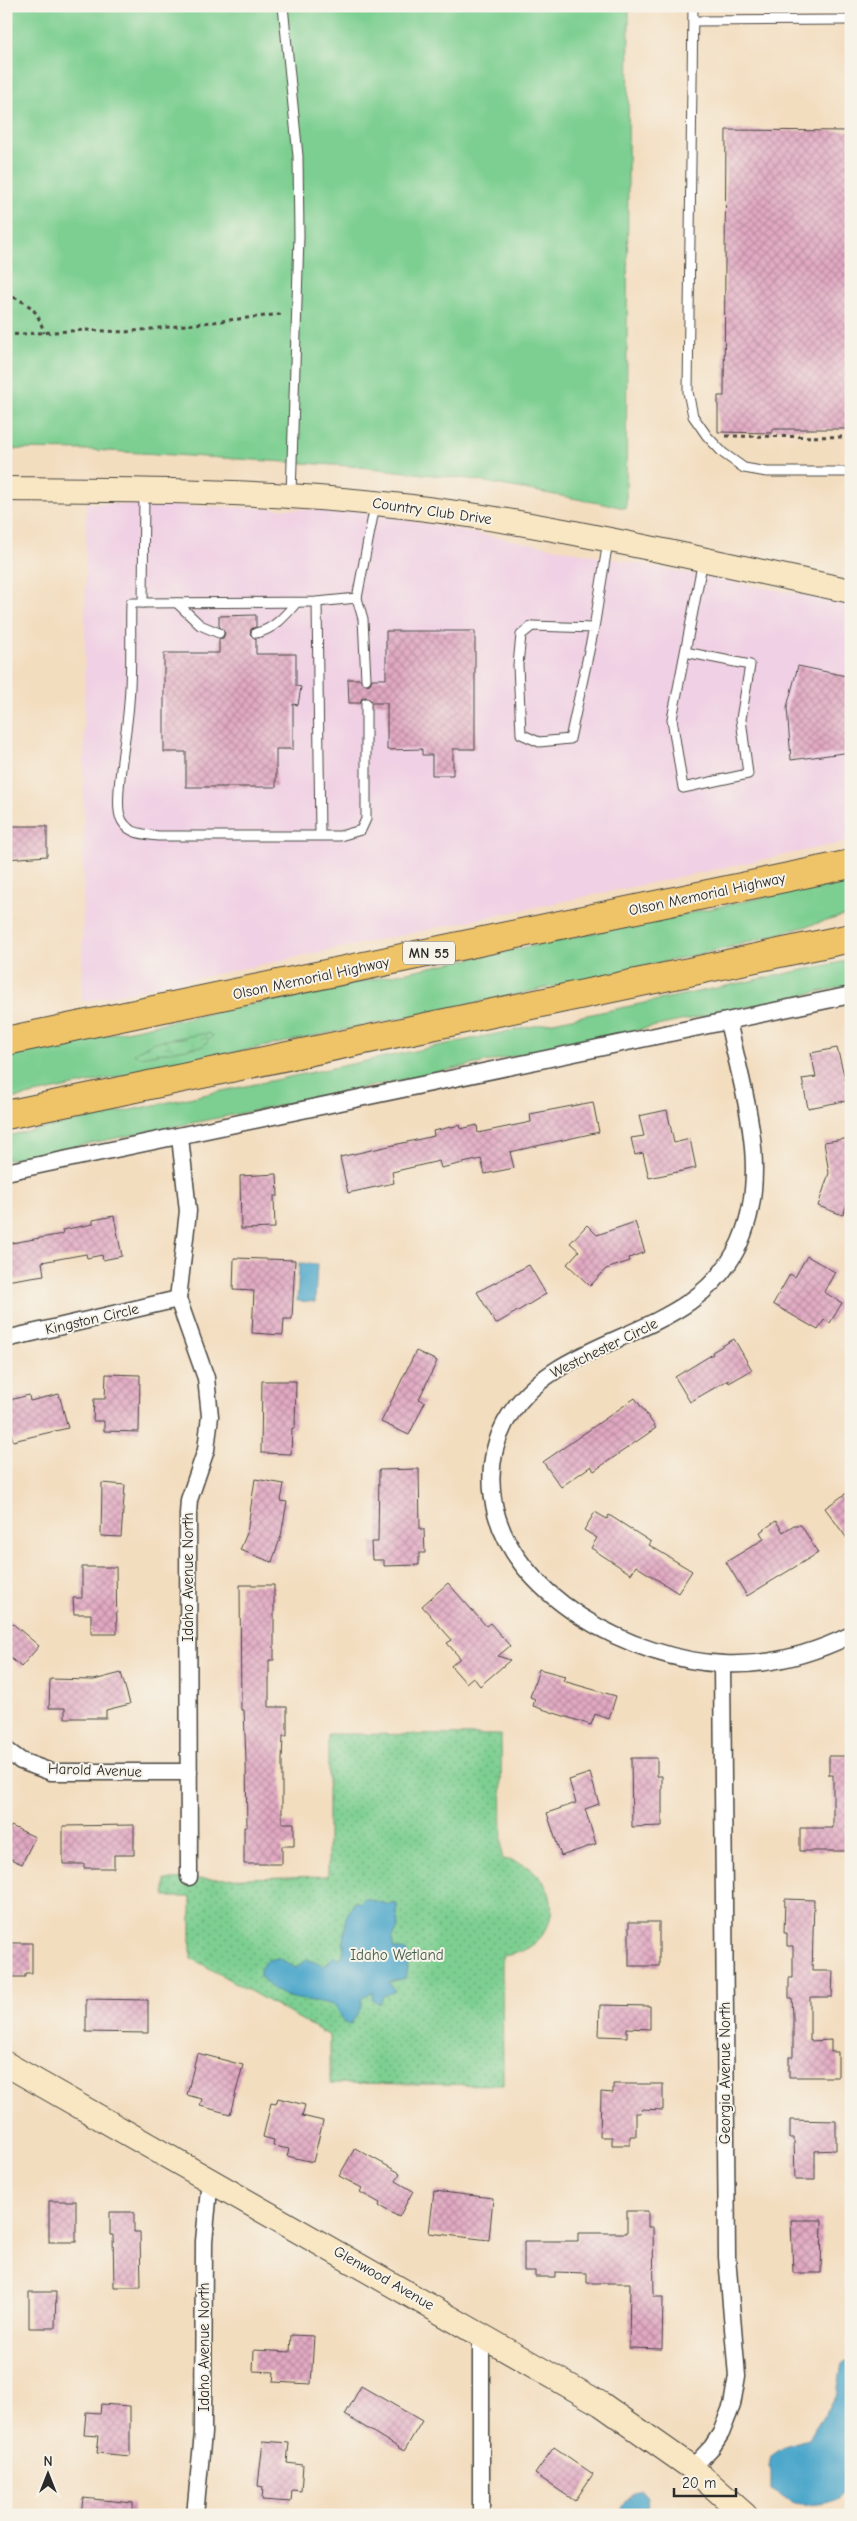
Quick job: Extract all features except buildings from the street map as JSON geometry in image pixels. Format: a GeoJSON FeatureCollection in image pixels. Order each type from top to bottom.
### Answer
{"type":"FeatureCollection","features":[{"type":"Feature","properties":{"kind":"highway","name":"Olson Memorial Highway"},"geometry":{"type":"LineString","coordinates":[[6,1041],[851,864]]}},
{"type":"Feature","properties":{"kind":"highway"},"geometry":{"type":"LineString","coordinates":[[6,1115],[851,938]]}},
{"type":"Feature","properties":{"kind":"street","name":"Country Club Drive"},"geometry":{"type":"LineString","coordinates":[[6,488],[291,495],[376,503],[453,513],[608,541],[851,591]]}},
{"type":"Feature","properties":{"kind":"street"},"geometry":{"type":"LineString","coordinates":[[6,1172],[851,995]]}},
{"type":"Feature","properties":{"kind":"street","name":"Westchester Circle"},"geometry":{"type":"LineString","coordinates":[[728,1021],[755,1157],[754,1194],[751,1211],[739,1245],[719,1276],[692,1301],[662,1320],[571,1361],[540,1380],[526,1393],[506,1422],[498,1438],[491,1472],[494,1510],[506,1542],[515,1558],[529,1573],[561,1602],[599,1628],[643,1648],[664,1654],[722,1664],[770,1662],[811,1652],[851,1635]]}},
{"type":"Feature","properties":{"kind":"street","name":"Idaho Avenue North"},"geometry":{"type":"LineString","coordinates":[[180,1137],[188,1211],[178,1299],[206,1378],[210,1416],[206,1450],[190,1500],[188,1514],[190,1877]]}},
{"type":"Feature","properties":{"kind":"street","name":"Kingston Circle"},"geometry":{"type":"LineString","coordinates":[[6,1339],[178,1299]]}},
{"type":"Feature","properties":{"kind":"street","name":"Georgia Avenue North"},"geometry":{"type":"LineString","coordinates":[[692,2468],[712,2447],[722,2433],[732,2404],[737,2376],[727,2256],[722,1664]]}},
{"type":"Feature","properties":{"kind":"street","name":"Harold Avenue"},"geometry":{"type":"LineString","coordinates":[[6,1750],[22,1761],[51,1772],[189,1772]]}},
{"type":"Feature","properties":{"kind":"street","name":"Glenwood Avenue"},"geometry":{"type":"LineString","coordinates":[[6,2064],[481,2333],[602,2404],[692,2468],[745,2515]]}},
{"type":"Feature","properties":{"kind":"street","name":"Idaho Avenue North"},"geometry":{"type":"LineString","coordinates":[[195,2515],[203,2433],[204,2242],[210,2179]]}},
{"type":"Feature","properties":{"kind":"street"},"geometry":{"type":"LineString","coordinates":[[481,2333],[481,2515]]}},
{"type":"Feature","properties":{"kind":"lane"},"geometry":{"type":"LineString","coordinates":[[283,6],[298,156],[299,236],[291,495]]}},
{"type":"Feature","properties":{"kind":"lane"},"geometry":{"type":"LineString","coordinates":[[693,6],[688,392],[693,416],[707,436],[723,453],[744,468],[768,472],[851,472]]}},
{"type":"Feature","properties":{"kind":"lane"},"geometry":{"type":"LineString","coordinates":[[693,21],[851,20]]}},
{"type":"Feature","properties":{"kind":"lane"},"geometry":{"type":"LineString","coordinates":[[144,490],[144,603]]}},
{"type":"Feature","properties":{"kind":"lane"},"geometry":{"type":"LineString","coordinates":[[366,679],[363,619],[357,598],[376,503]]}},
{"type":"Feature","properties":{"kind":"lane"},"geometry":{"type":"LineString","coordinates":[[594,628],[532,626],[521,635],[518,664],[521,734],[539,742],[570,738],[594,628],[608,541]]}},
{"type":"Feature","properties":{"kind":"lane"},"geometry":{"type":"LineString","coordinates":[[685,652],[750,664],[741,719],[748,774],[683,788],[672,719],[685,652],[703,560]]}},
{"type":"Feature","properties":{"kind":"lane"},"geometry":{"type":"LineString","coordinates":[[357,598],[296,603],[131,603],[130,701],[119,799],[120,816],[126,827],[138,834],[158,836],[320,835],[352,834],[361,830],[366,818],[366,703]]}},
{"type":"Feature","properties":{"kind":"lane"},"geometry":{"type":"LineString","coordinates":[[317,602],[320,835]]}},
{"type":"Feature","properties":{"kind":"lane"},"geometry":{"type":"LineString","coordinates":[[177,603],[200,625],[219,633]]}},
{"type":"Feature","properties":{"kind":"lane"},"geometry":{"type":"LineString","coordinates":[[256,633],[262,632],[284,618],[296,603]]}},
{"type":"Feature","properties":{"kind":"path"},"geometry":{"type":"LineString","coordinates":[[6,294],[32,307],[39,316],[44,333]]}},
{"type":"Feature","properties":{"kind":"path"},"geometry":{"type":"LineString","coordinates":[[6,334],[86,330],[125,332],[297,312]]}},
{"type":"Feature","properties":{"kind":"path"},"geometry":{"type":"LineString","coordinates":[[707,436],[851,437]]}},
{"type":"Feature","properties":{"kind":"shaded area"},"geometry":{"type":"Polygon","coordinates":[[[86,503],[359,511],[851,604],[851,841],[82,1002],[86,503]]]}},
{"type":"Feature","properties":{"kind":"green space"},"geometry":{"type":"Polygon","coordinates":[[[6,6],[629,6],[626,508],[469,479],[351,466],[92,450],[6,449],[6,6]]]}},
{"type":"Feature","properties":{"kind":"green space"},"geometry":{"type":"Polygon","coordinates":[[[851,879],[851,914],[727,948],[552,987],[6,1100],[6,1056],[851,879]]]}},
{"type":"Feature","properties":{"kind":"green space"},"geometry":{"type":"Polygon","coordinates":[[[851,960],[851,985],[273,1107],[6,1160],[6,1136],[851,960]]]}},
{"type":"Feature","properties":{"kind":"green space"},"geometry":{"type":"Polygon","coordinates":[[[208,1033],[213,1036],[203,1046],[140,1057],[134,1053],[154,1042],[208,1033]]]}},
{"type":"Feature","properties":{"kind":"green space","name":"Idaho Wetland"},"geometry":{"type":"Polygon","coordinates":[[[328,1734],[501,1735],[502,1859],[523,1865],[539,1876],[548,1891],[552,1908],[549,1924],[539,1939],[524,1950],[502,1956],[503,2085],[330,2083],[330,2036],[191,1958],[191,1897],[165,1897],[165,1880],[328,1876],[328,1734]]]}},
{"type":"Feature","properties":{"kind":"water"},"geometry":{"type":"Polygon","coordinates":[[[299,1263],[317,1264],[315,1302],[297,1301],[299,1263]]]}},
{"type":"Feature","properties":{"kind":"water"},"geometry":{"type":"Polygon","coordinates":[[[364,1898],[386,1904],[397,1904],[398,1929],[392,1939],[394,1949],[406,1951],[409,1959],[405,1978],[389,1982],[395,1991],[383,1996],[380,2004],[372,1999],[373,1991],[361,1999],[362,2006],[351,2024],[344,2022],[336,2006],[287,1996],[269,1986],[260,1976],[260,1969],[267,1960],[279,1958],[296,1968],[307,1959],[324,1966],[334,1956],[337,1958],[343,1956],[346,1917],[355,1901],[360,1903],[364,1898]]]}},
{"type":"Feature","properties":{"kind":"water"},"geometry":{"type":"Polygon","coordinates":[[[851,2358],[851,2438],[848,2442],[851,2473],[849,2483],[845,2491],[830,2502],[809,2505],[794,2504],[771,2490],[771,2471],[769,2466],[771,2456],[787,2445],[808,2439],[837,2394],[842,2363],[851,2358]]]}},
{"type":"Feature","properties":{"kind":"water"},"geometry":{"type":"Polygon","coordinates":[[[641,2490],[646,2495],[650,2515],[619,2515],[622,2506],[627,2500],[641,2490]]]}}]}
